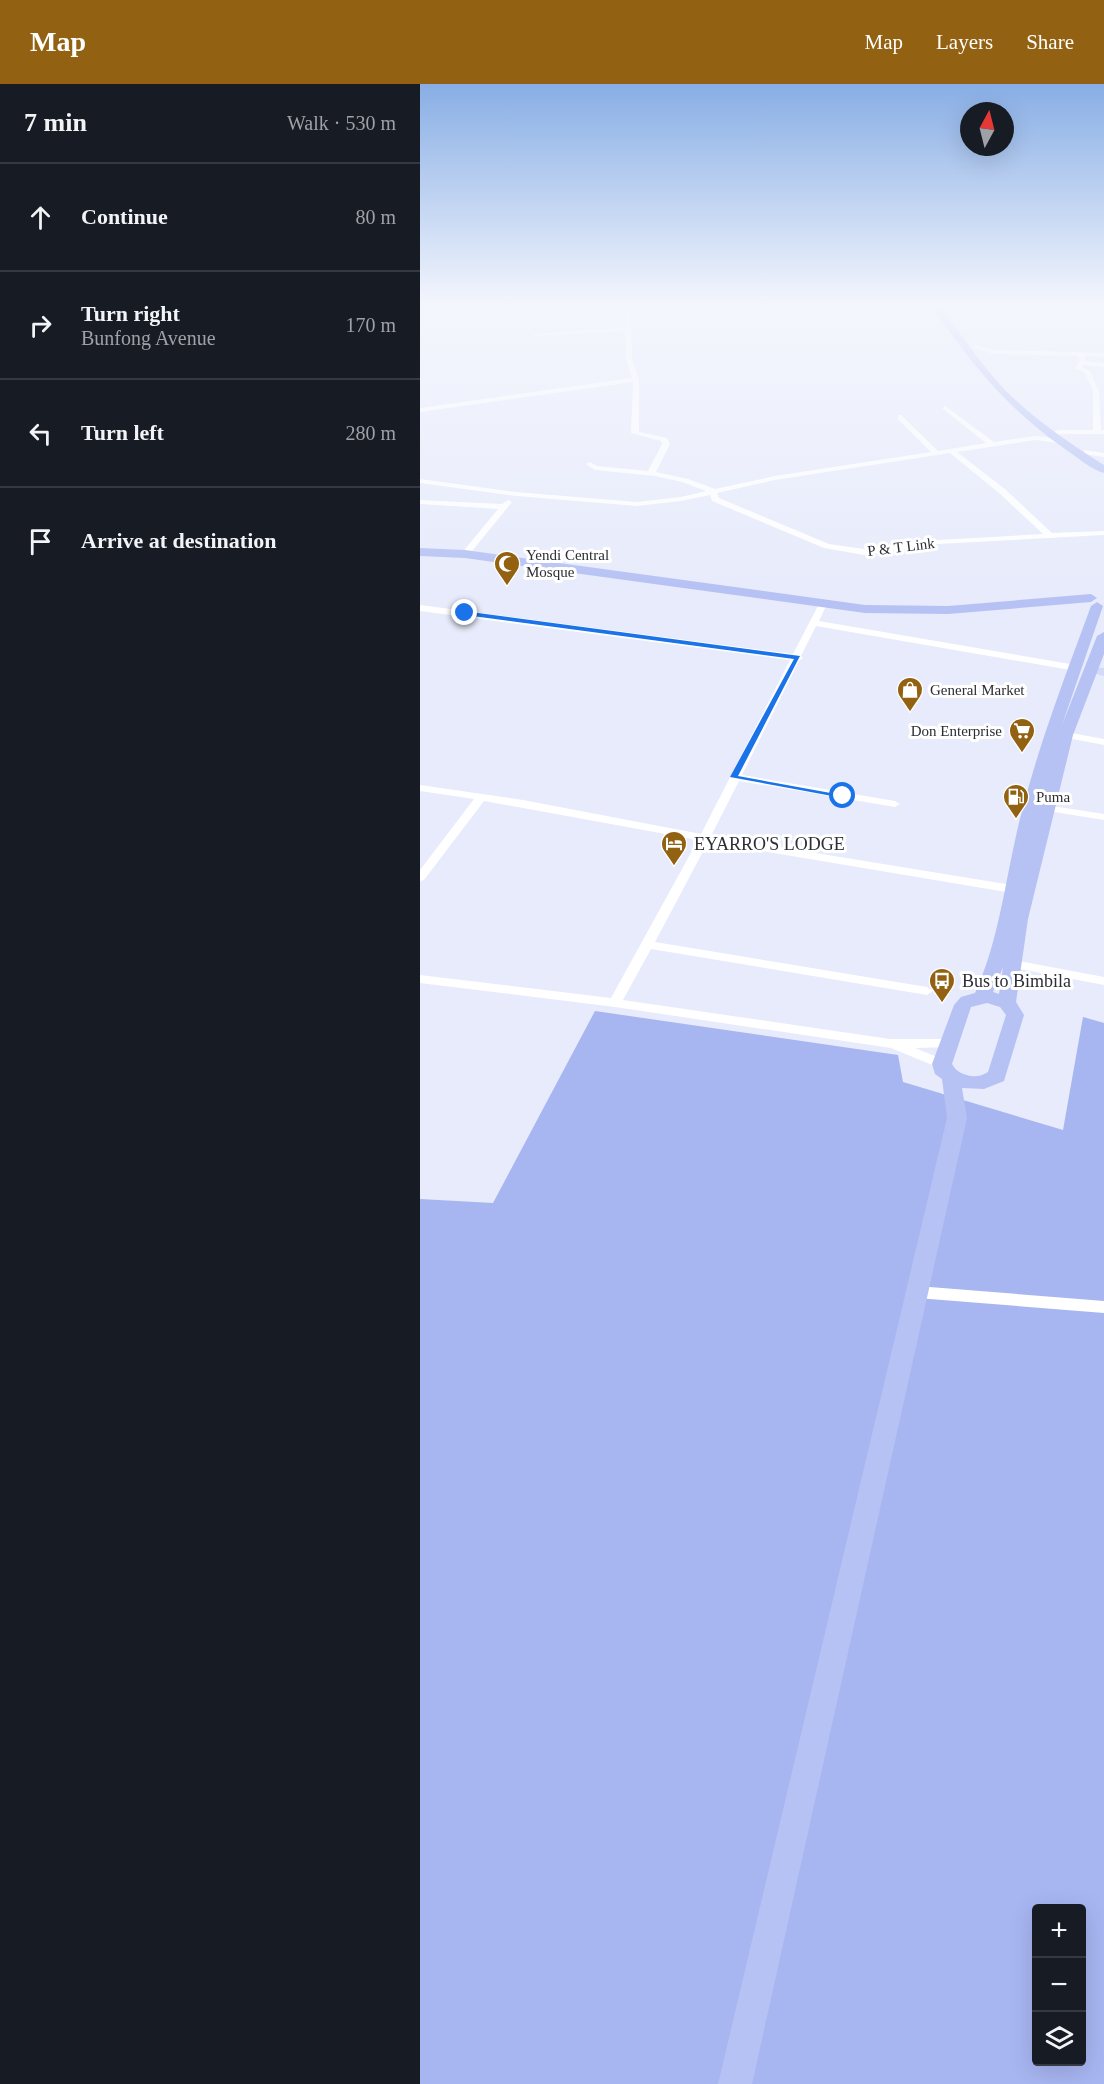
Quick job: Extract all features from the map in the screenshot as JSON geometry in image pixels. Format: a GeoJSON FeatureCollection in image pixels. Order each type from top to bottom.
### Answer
{"type":"FeatureCollection","features":[{"type":"Feature","properties":{"kind":"highway"},"geometry":{"type":"LineString","coordinates":[[1013,399],[1053,435],[1104,470]]}},
{"type":"Feature","properties":{"kind":"highway"},"geometry":{"type":"LineString","coordinates":[[1020,399],[1053,435],[1087,452],[1104,465]]}},
{"type":"Feature","properties":{"kind":"highway"},"geometry":{"type":"LineString","coordinates":[[420,552],[465,554],[823,604],[901,611],[1062,602],[1096,604]]}},
{"type":"Feature","properties":{"kind":"highway"},"geometry":{"type":"LineString","coordinates":[[982,997],[994,973],[1046,748],[1090,670],[1096,604],[1104,591]]}},
{"type":"Feature","properties":{"kind":"highway"},"geometry":{"type":"LineString","coordinates":[[1007,1004],[1019,919],[1046,808],[1066,735],[1104,636]]}},
{"type":"Feature","properties":{"kind":"highway"},"geometry":{"type":"LineString","coordinates":[[735,2084],[957,1118],[984,1083],[997,1076],[1015,1015],[1007,1004],[982,997],[967,1000],[963,1005],[949,1044],[947,1070],[957,1118]]}},
{"type":"Feature","properties":{"kind":"highway"},"geometry":{"type":"LineString","coordinates":[[947,1070],[970,1083],[984,1083]]}},
{"type":"Feature","properties":{"kind":"street"},"geometry":{"type":"LineString","coordinates":[[420,410],[494,399]]}},
{"type":"Feature","properties":{"kind":"street"},"geometry":{"type":"LineString","coordinates":[[636,399],[635,433],[664,440],[666,444],[651,472]]}},
{"type":"Feature","properties":{"kind":"street"},"geometry":{"type":"LineString","coordinates":[[420,481],[516,494],[637,504],[681,499],[775,478],[1053,435],[1100,431],[1100,399]]}},
{"type":"Feature","properties":{"kind":"street"},"geometry":{"type":"LineString","coordinates":[[945,408],[993,445]]}},
{"type":"Feature","properties":{"kind":"street"},"geometry":{"type":"LineString","coordinates":[[901,417],[937,454]]}},
{"type":"Feature","properties":{"kind":"street"},"geometry":{"type":"LineString","coordinates":[[1036,438],[1053,435]]}},
{"type":"Feature","properties":{"kind":"street"},"geometry":{"type":"LineString","coordinates":[[951,451],[1002,491],[1050,536]]}},
{"type":"Feature","properties":{"kind":"street"},"geometry":{"type":"LineString","coordinates":[[1087,452],[1104,455]]}},
{"type":"Feature","properties":{"kind":"street"},"geometry":{"type":"LineString","coordinates":[[590,464],[595,468],[651,472],[713,491]]}},
{"type":"Feature","properties":{"kind":"street","name":"P & T Link"},"geometry":{"type":"LineString","coordinates":[[713,491],[716,499],[841,549],[864,552],[938,542],[1104,533]]}},
{"type":"Feature","properties":{"kind":"street"},"geometry":{"type":"LineString","coordinates":[[465,554],[516,494]]}},
{"type":"Feature","properties":{"kind":"street"},"geometry":{"type":"LineString","coordinates":[[420,502],[504,507]]}},
{"type":"Feature","properties":{"kind":"street"},"geometry":{"type":"LineString","coordinates":[[615,1003],[649,945],[734,777],[798,658],[823,604]]}},
{"type":"Feature","properties":{"kind":"street"},"geometry":{"type":"LineString","coordinates":[[420,608],[798,658]]}},
{"type":"Feature","properties":{"kind":"street"},"geometry":{"type":"LineString","coordinates":[[813,623],[1090,670]]}},
{"type":"Feature","properties":{"kind":"street"},"geometry":{"type":"LineString","coordinates":[[1066,735],[1104,742]]}},
{"type":"Feature","properties":{"kind":"street"},"geometry":{"type":"LineString","coordinates":[[734,777],[895,804]]}},
{"type":"Feature","properties":{"kind":"street"},"geometry":{"type":"LineString","coordinates":[[420,788],[560,810],[703,838],[1012,889]]}},
{"type":"Feature","properties":{"kind":"street"},"geometry":{"type":"LineString","coordinates":[[420,878],[481,797]]}},
{"type":"Feature","properties":{"kind":"street"},"geometry":{"type":"LineString","coordinates":[[1046,808],[1104,817]]}},
{"type":"Feature","properties":{"kind":"street"},"geometry":{"type":"LineString","coordinates":[[649,945],[927,991]]}},
{"type":"Feature","properties":{"kind":"street"},"geometry":{"type":"LineString","coordinates":[[1014,964],[1104,981]]}},
{"type":"Feature","properties":{"kind":"street"},"geometry":{"type":"LineString","coordinates":[[420,979],[615,1003],[890,1043],[949,1044]]}},
{"type":"Feature","properties":{"kind":"street"},"geometry":{"type":"LineString","coordinates":[[890,1043],[947,1070]]}},
{"type":"Feature","properties":{"kind":"street"},"geometry":{"type":"LineString","coordinates":[[917,1292],[1104,1307]]}},
{"type":"Feature","properties":{"kind":"shaded area"},"geometry":{"type":"Polygon","coordinates":[[[595,1011],[898,1055],[903,1082],[1063,1130],[1083,1017],[1104,1023],[1104,2084],[420,2084],[420,1199],[493,1203],[595,1011]]]}},
{"type":"Feature","properties":{"kind":"place","name":"Yendi Central Mosque"},"geometry":{"type":"Point","coordinates":[507,587]}},
{"type":"Feature","properties":{"kind":"place","name":"General Market"},"geometry":{"type":"Point","coordinates":[910,713]}},
{"type":"Feature","properties":{"kind":"place","name":"Don Enterprise"},"geometry":{"type":"Point","coordinates":[1022,754]}},
{"type":"Feature","properties":{"kind":"place","name":"Puma"},"geometry":{"type":"Point","coordinates":[1016,820]}},
{"type":"Feature","properties":{"kind":"place","name":"EYARRO'S LODGE"},"geometry":{"type":"Point","coordinates":[674,867]}},
{"type":"Feature","properties":{"kind":"place","name":"Bus to Bimbila"},"geometry":{"type":"Point","coordinates":[942,1004]}},
{"type":"Feature","properties":{"kind":"route"},"geometry":{"type":"LineString","coordinates":[[465,613],[798,658],[734,777],[843,796]]}}]}
